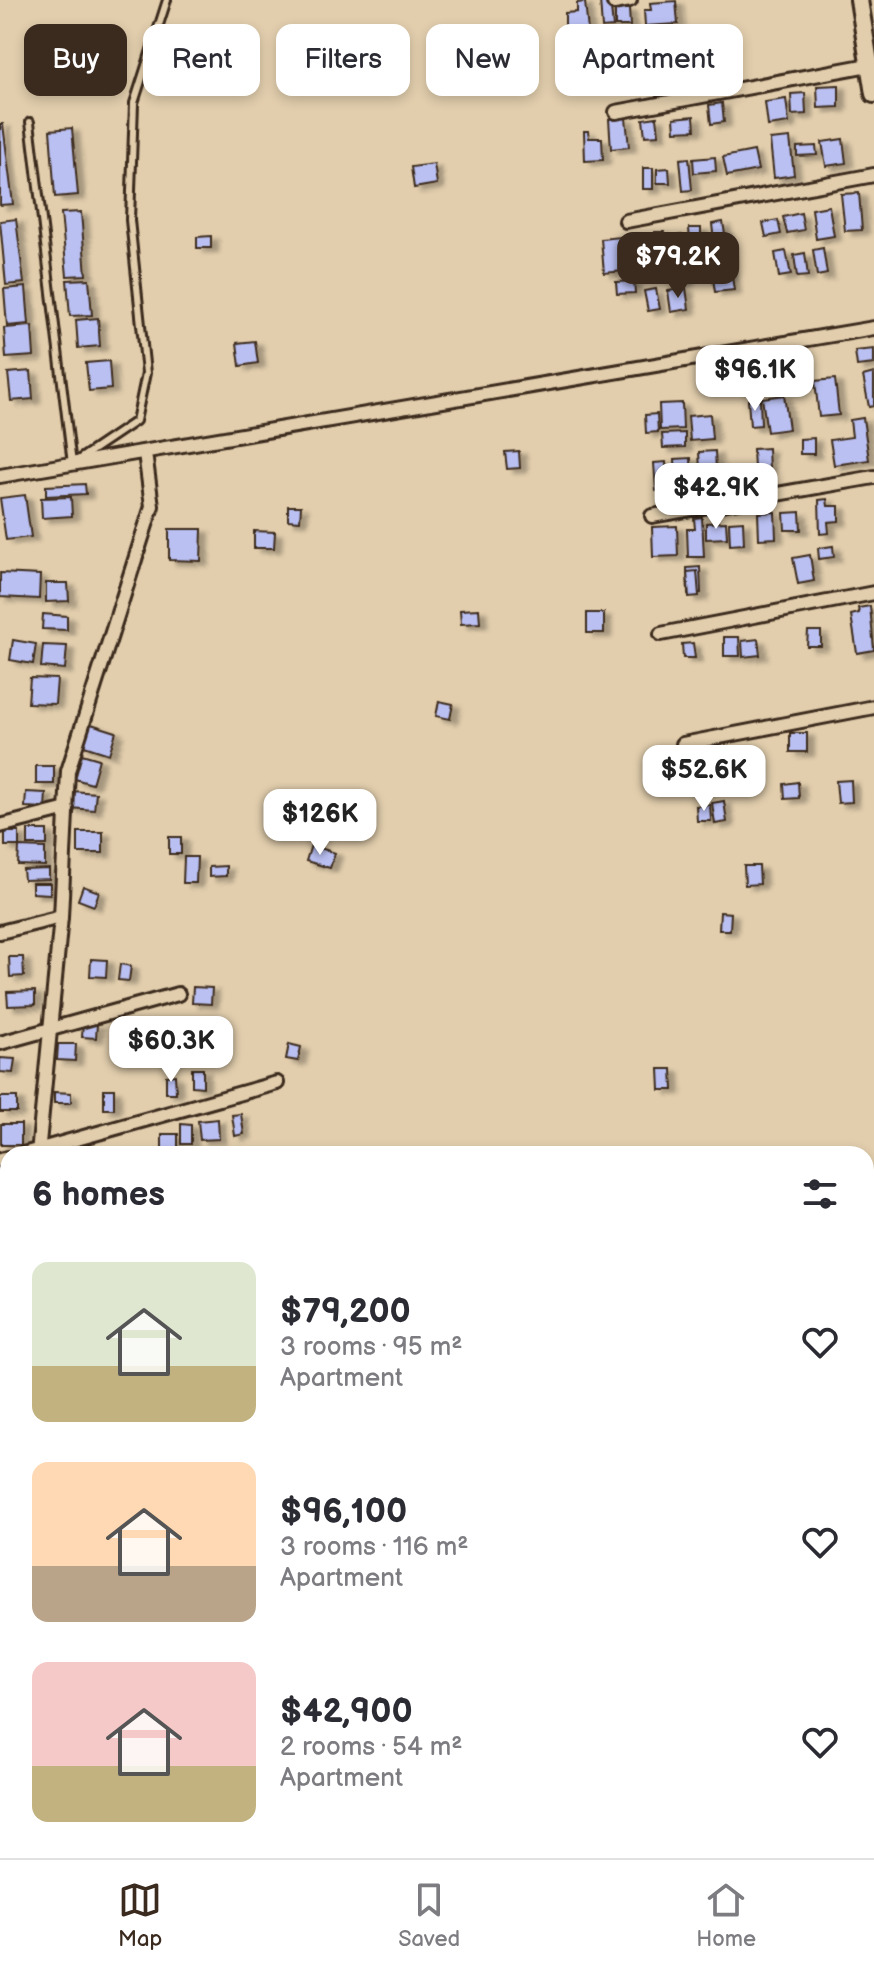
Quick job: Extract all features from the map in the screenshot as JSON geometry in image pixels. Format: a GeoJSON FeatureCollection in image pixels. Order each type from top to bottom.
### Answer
{"type":"FeatureCollection","features":[{"type":"Feature","properties":{"kind":"street"},"geometry":{"type":"LineString","coordinates":[[614,3],[630,0]]}},
{"type":"Feature","properties":{"kind":"street"},"geometry":{"type":"LineString","coordinates":[[859,0],[872,65],[874,94]]}},
{"type":"Feature","properties":{"kind":"street"},"geometry":{"type":"LineString","coordinates":[[616,112],[872,65]]}},
{"type":"Feature","properties":{"kind":"street"},"geometry":{"type":"LineString","coordinates":[[626,221],[874,175]]}},
{"type":"Feature","properties":{"kind":"street"},"geometry":{"type":"LineString","coordinates":[[0,476],[874,328]]}},
{"type":"Feature","properties":{"kind":"street"},"geometry":{"type":"LineString","coordinates":[[39,1146],[61,917],[68,771],[152,506],[145,453]]}},
{"type":"Feature","properties":{"kind":"street"},"geometry":{"type":"LineString","coordinates":[[652,516],[874,477]]}},
{"type":"Feature","properties":{"kind":"street"},"geometry":{"type":"LineString","coordinates":[[661,634],[874,593]]}},
{"type":"Feature","properties":{"kind":"street"},"geometry":{"type":"LineString","coordinates":[[683,744],[874,707]]}},
{"type":"Feature","properties":{"kind":"street"},"geometry":{"type":"LineString","coordinates":[[0,826],[67,809]]}},
{"type":"Feature","properties":{"kind":"street"},"geometry":{"type":"LineString","coordinates":[[0,932],[61,917]]}},
{"type":"Feature","properties":{"kind":"street"},"geometry":{"type":"LineString","coordinates":[[0,1043],[178,994]]}},
{"type":"Feature","properties":{"kind":"street"},"geometry":{"type":"LineString","coordinates":[[59,1146],[277,1083]]}},
{"type":"Feature","properties":{"kind":"street"},"geometry":{"type":"LineString","coordinates":[[0,1528],[0,1535]]}},
{"type":"Feature","properties":{"kind":"lane"},"geometry":{"type":"LineString","coordinates":[[30,122],[73,465],[136,421],[146,373],[130,220],[134,103],[167,0]]}},
{"type":"Feature","properties":{"kind":"building"},"geometry":{"type":"Polygon","coordinates":[[[600,0],[610,0],[613,24],[602,24],[600,0]]]}},
{"type":"Feature","properties":{"kind":"building"},"geometry":{"type":"Polygon","coordinates":[[[676,1],[678,24],[645,24],[644,10],[651,10],[650,3],[676,1]]]}},
{"type":"Feature","properties":{"kind":"building"},"geometry":{"type":"Polygon","coordinates":[[[585,2],[587,24],[565,24],[565,13],[577,12],[577,3],[585,2]]]}},
{"type":"Feature","properties":{"kind":"building"},"geometry":{"type":"Polygon","coordinates":[[[615,9],[629,9],[630,24],[615,24],[615,9]]]}},
{"type":"Feature","properties":{"kind":"building"},"geometry":{"type":"Polygon","coordinates":[[[839,85],[839,107],[818,108],[817,86],[839,85]]]}},
{"type":"Feature","properties":{"kind":"building"},"geometry":{"type":"Polygon","coordinates":[[[805,93],[806,114],[792,115],[791,94],[805,93]]]}},
{"type":"Feature","properties":{"kind":"building"},"geometry":{"type":"Polygon","coordinates":[[[786,99],[789,123],[768,126],[765,102],[786,99]]]}},
{"type":"Feature","properties":{"kind":"building"},"geometry":{"type":"Polygon","coordinates":[[[722,103],[724,122],[711,124],[709,105],[722,103]]]}},
{"type":"Feature","properties":{"kind":"building"},"geometry":{"type":"Polygon","coordinates":[[[694,116],[695,130],[675,131],[674,118],[694,116]]]}},
{"type":"Feature","properties":{"kind":"building"},"geometry":{"type":"Polygon","coordinates":[[[657,117],[659,135],[645,136],[643,119],[657,117]]]}},
{"type":"Feature","properties":{"kind":"building"},"geometry":{"type":"Polygon","coordinates":[[[626,118],[629,147],[611,149],[609,119],[626,118]]]}},
{"type":"Feature","properties":{"kind":"building"},"geometry":{"type":"Polygon","coordinates":[[[0,124],[3,124],[13,204],[0,205],[0,124]]]}},
{"type":"Feature","properties":{"kind":"building"},"geometry":{"type":"Polygon","coordinates":[[[72,128],[78,195],[55,197],[50,130],[72,128]]]}},
{"type":"Feature","properties":{"kind":"building"},"geometry":{"type":"Polygon","coordinates":[[[584,131],[588,131],[589,138],[602,138],[603,160],[585,161],[584,131]]]}},
{"type":"Feature","properties":{"kind":"building"},"geometry":{"type":"Polygon","coordinates":[[[790,138],[794,175],[774,178],[770,140],[790,138]]]}},
{"type":"Feature","properties":{"kind":"building"},"geometry":{"type":"Polygon","coordinates":[[[843,139],[846,163],[826,166],[822,142],[843,139]]]}},
{"type":"Feature","properties":{"kind":"building"},"geometry":{"type":"Polygon","coordinates":[[[816,146],[817,155],[797,156],[797,147],[816,146]]]}},
{"type":"Feature","properties":{"kind":"building"},"geometry":{"type":"Polygon","coordinates":[[[754,151],[758,170],[727,176],[723,157],[754,151]]]}},
{"type":"Feature","properties":{"kind":"building"},"geometry":{"type":"Polygon","coordinates":[[[715,157],[716,171],[694,173],[693,159],[715,157]]]}},
{"type":"Feature","properties":{"kind":"building"},"geometry":{"type":"Polygon","coordinates":[[[689,158],[692,190],[683,191],[680,159],[689,158]]]}},
{"type":"Feature","properties":{"kind":"building"},"geometry":{"type":"Polygon","coordinates":[[[434,164],[437,184],[414,188],[411,167],[434,164]]]}},
{"type":"Feature","properties":{"kind":"building"},"geometry":{"type":"Polygon","coordinates":[[[643,168],[653,168],[653,189],[643,189],[643,168]]]}},
{"type":"Feature","properties":{"kind":"building"},"geometry":{"type":"Polygon","coordinates":[[[669,168],[670,183],[657,183],[657,169],[669,168]]]}},
{"type":"Feature","properties":{"kind":"building"},"geometry":{"type":"Polygon","coordinates":[[[859,193],[862,230],[845,231],[841,194],[859,193]]]}},
{"type":"Feature","properties":{"kind":"building"},"geometry":{"type":"Polygon","coordinates":[[[829,206],[834,236],[816,239],[812,209],[829,206]]]}},
{"type":"Feature","properties":{"kind":"building"},"geometry":{"type":"Polygon","coordinates":[[[81,212],[86,275],[67,276],[61,213],[81,212]]]}},
{"type":"Feature","properties":{"kind":"building"},"geometry":{"type":"Polygon","coordinates":[[[801,213],[804,230],[787,233],[783,217],[801,213]]]}},
{"type":"Feature","properties":{"kind":"building"},"geometry":{"type":"Polygon","coordinates":[[[16,219],[24,283],[6,285],[0,221],[16,219]]]}},
{"type":"Feature","properties":{"kind":"building"},"geometry":{"type":"Polygon","coordinates":[[[778,220],[781,234],[766,237],[763,223],[778,220]]]}},
{"type":"Feature","properties":{"kind":"building"},"geometry":{"type":"Polygon","coordinates":[[[723,222],[726,240],[714,241],[712,224],[723,222]]]}},
{"type":"Feature","properties":{"kind":"building"},"geometry":{"type":"Polygon","coordinates":[[[689,228],[701,228],[701,243],[690,243],[689,228]]]}},
{"type":"Feature","properties":{"kind":"building"},"geometry":{"type":"Polygon","coordinates":[[[655,232],[664,232],[664,254],[655,254],[655,232]]]}},
{"type":"Feature","properties":{"kind":"building"},"geometry":{"type":"Polygon","coordinates":[[[682,235],[684,262],[671,263],[669,236],[682,235]]]}},
{"type":"Feature","properties":{"kind":"building"},"geometry":{"type":"Polygon","coordinates":[[[211,236],[211,248],[197,248],[197,237],[211,236]]]}},
{"type":"Feature","properties":{"kind":"building"},"geometry":{"type":"Polygon","coordinates":[[[621,237],[624,271],[604,273],[601,239],[621,237]]]}},
{"type":"Feature","properties":{"kind":"building"},"geometry":{"type":"Polygon","coordinates":[[[642,243],[643,264],[632,264],[631,244],[642,243]]]}},
{"type":"Feature","properties":{"kind":"building"},"geometry":{"type":"Polygon","coordinates":[[[823,248],[827,274],[817,276],[813,250],[823,248]]]}},
{"type":"Feature","properties":{"kind":"building"},"geometry":{"type":"Polygon","coordinates":[[[728,251],[734,290],[715,292],[709,253],[728,251]]]}},
{"type":"Feature","properties":{"kind":"building"},"geometry":{"type":"Polygon","coordinates":[[[786,251],[791,275],[779,277],[775,253],[786,251]]]}},
{"type":"Feature","properties":{"kind":"building"},"geometry":{"type":"Polygon","coordinates":[[[805,253],[808,276],[797,277],[794,255],[805,253]]]}},
{"type":"Feature","properties":{"kind":"building"},"geometry":{"type":"Polygon","coordinates":[[[685,267],[687,281],[667,282],[666,269],[685,267]]]}},
{"type":"Feature","properties":{"kind":"building"},"geometry":{"type":"Polygon","coordinates":[[[89,279],[92,315],[70,316],[67,280],[89,279]]]}},
{"type":"Feature","properties":{"kind":"building"},"geometry":{"type":"Polygon","coordinates":[[[634,281],[635,293],[617,294],[616,282],[634,281]]]}},
{"type":"Feature","properties":{"kind":"building"},"geometry":{"type":"Polygon","coordinates":[[[26,287],[29,324],[7,326],[4,289],[26,287]]]}},
{"type":"Feature","properties":{"kind":"building"},"geometry":{"type":"Polygon","coordinates":[[[686,288],[689,309],[671,312],[668,291],[686,288]]]}},
{"type":"Feature","properties":{"kind":"building"},"geometry":{"type":"Polygon","coordinates":[[[656,289],[660,309],[648,311],[644,291],[656,289]]]}},
{"type":"Feature","properties":{"kind":"building"},"geometry":{"type":"Polygon","coordinates":[[[98,318],[100,346],[78,348],[76,320],[98,318]]]}},
{"type":"Feature","properties":{"kind":"building"},"geometry":{"type":"Polygon","coordinates":[[[32,326],[34,356],[6,358],[4,328],[32,326]]]}},
{"type":"Feature","properties":{"kind":"building"},"geometry":{"type":"Polygon","coordinates":[[[255,341],[258,363],[240,366],[237,343],[255,341]]]}},
{"type":"Feature","properties":{"kind":"building"},"geometry":{"type":"Polygon","coordinates":[[[874,349],[874,364],[857,366],[855,351],[874,349]]]}},
{"type":"Feature","properties":{"kind":"building"},"geometry":{"type":"Polygon","coordinates":[[[109,361],[111,389],[89,391],[86,363],[109,361]]]}},
{"type":"Feature","properties":{"kind":"building"},"geometry":{"type":"Polygon","coordinates":[[[31,371],[33,399],[11,401],[8,373],[31,371]]]}},
{"type":"Feature","properties":{"kind":"building"},"geometry":{"type":"Polygon","coordinates":[[[874,373],[874,406],[869,407],[863,376],[874,373]]]}},
{"type":"Feature","properties":{"kind":"building"},"geometry":{"type":"Polygon","coordinates":[[[835,379],[839,415],[819,417],[815,381],[835,379]]]}},
{"type":"Feature","properties":{"kind":"building"},"geometry":{"type":"Polygon","coordinates":[[[784,395],[789,429],[767,432],[762,398],[784,395]]]}},
{"type":"Feature","properties":{"kind":"building"},"geometry":{"type":"Polygon","coordinates":[[[748,400],[760,400],[761,425],[750,426],[748,400]]]}},
{"type":"Feature","properties":{"kind":"building"},"geometry":{"type":"Polygon","coordinates":[[[682,403],[683,429],[660,430],[659,404],[682,403]]]}},
{"type":"Feature","properties":{"kind":"building"},"geometry":{"type":"Polygon","coordinates":[[[657,414],[658,432],[646,433],[645,415],[657,414]]]}},
{"type":"Feature","properties":{"kind":"building"},"geometry":{"type":"Polygon","coordinates":[[[710,414],[712,439],[690,441],[688,416],[710,414]]]}},
{"type":"Feature","properties":{"kind":"building"},"geometry":{"type":"Polygon","coordinates":[[[863,418],[869,460],[834,465],[830,440],[852,437],[850,420],[863,418]]]}},
{"type":"Feature","properties":{"kind":"building"},"geometry":{"type":"Polygon","coordinates":[[[685,433],[685,447],[663,448],[662,434],[685,433]]]}},
{"type":"Feature","properties":{"kind":"building"},"geometry":{"type":"Polygon","coordinates":[[[814,438],[814,454],[800,454],[800,439],[814,438]]]}},
{"type":"Feature","properties":{"kind":"building"},"geometry":{"type":"Polygon","coordinates":[[[768,448],[769,469],[754,469],[753,449],[768,448]]]}},
{"type":"Feature","properties":{"kind":"building"},"geometry":{"type":"Polygon","coordinates":[[[519,451],[520,468],[507,469],[505,452],[519,451]]]}},
{"type":"Feature","properties":{"kind":"building"},"geometry":{"type":"Polygon","coordinates":[[[715,451],[716,470],[700,471],[699,452],[715,451]]]}},
{"type":"Feature","properties":{"kind":"building"},"geometry":{"type":"Polygon","coordinates":[[[691,458],[692,482],[676,483],[675,459],[691,458]]]}},
{"type":"Feature","properties":{"kind":"building"},"geometry":{"type":"Polygon","coordinates":[[[666,462],[667,490],[656,491],[654,463],[666,462]]]}},
{"type":"Feature","properties":{"kind":"building"},"geometry":{"type":"Polygon","coordinates":[[[85,484],[86,494],[46,496],[46,486],[85,484]]]}},
{"type":"Feature","properties":{"kind":"building"},"geometry":{"type":"Polygon","coordinates":[[[25,495],[31,537],[6,540],[0,498],[25,495]]]}},
{"type":"Feature","properties":{"kind":"building"},"geometry":{"type":"Polygon","coordinates":[[[71,497],[72,516],[42,518],[41,498],[71,497]]]}},
{"type":"Feature","properties":{"kind":"building"},"geometry":{"type":"Polygon","coordinates":[[[827,499],[828,506],[839,506],[839,521],[828,522],[829,533],[820,534],[819,500],[827,499]]]}},
{"type":"Feature","properties":{"kind":"building"},"geometry":{"type":"Polygon","coordinates":[[[288,506],[301,506],[300,521],[288,520],[288,506]]]}},
{"type":"Feature","properties":{"kind":"building"},"geometry":{"type":"Polygon","coordinates":[[[775,512],[776,538],[759,539],[758,513],[775,512]]]}},
{"type":"Feature","properties":{"kind":"building"},"geometry":{"type":"Polygon","coordinates":[[[800,512],[801,530],[785,530],[784,513],[800,512]]]}},
{"type":"Feature","properties":{"kind":"building"},"geometry":{"type":"Polygon","coordinates":[[[702,517],[704,557],[688,557],[687,529],[695,529],[694,518],[702,517]]]}},
{"type":"Feature","properties":{"kind":"building"},"geometry":{"type":"Polygon","coordinates":[[[743,521],[744,544],[730,545],[729,522],[743,521]]]}},
{"type":"Feature","properties":{"kind":"building"},"geometry":{"type":"Polygon","coordinates":[[[726,522],[727,538],[706,539],[706,523],[726,522]]]}},
{"type":"Feature","properties":{"kind":"building"},"geometry":{"type":"Polygon","coordinates":[[[677,526],[678,556],[653,557],[652,527],[677,526]]]}},
{"type":"Feature","properties":{"kind":"building"},"geometry":{"type":"Polygon","coordinates":[[[169,529],[202,529],[201,561],[169,560],[169,529]]]}},
{"type":"Feature","properties":{"kind":"building"},"geometry":{"type":"Polygon","coordinates":[[[254,531],[275,532],[274,548],[254,548],[254,531]]]}},
{"type":"Feature","properties":{"kind":"building"},"geometry":{"type":"Polygon","coordinates":[[[833,546],[834,557],[819,559],[818,548],[833,546]]]}},
{"type":"Feature","properties":{"kind":"building"},"geometry":{"type":"Polygon","coordinates":[[[810,555],[814,581],[798,584],[793,558],[810,555]]]}},
{"type":"Feature","properties":{"kind":"building"},"geometry":{"type":"Polygon","coordinates":[[[700,567],[701,593],[688,594],[687,568],[700,567]]]}},
{"type":"Feature","properties":{"kind":"building"},"geometry":{"type":"Polygon","coordinates":[[[697,571],[699,596],[689,597],[687,572],[697,571]]]}},
{"type":"Feature","properties":{"kind":"building"},"geometry":{"type":"Polygon","coordinates":[[[0,573],[40,575],[39,599],[0,597],[0,573]]]}},
{"type":"Feature","properties":{"kind":"building"},"geometry":{"type":"Polygon","coordinates":[[[46,583],[68,583],[69,601],[46,602],[46,583]]]}},
{"type":"Feature","properties":{"kind":"building"},"geometry":{"type":"Polygon","coordinates":[[[870,606],[874,650],[857,653],[851,615],[859,613],[858,608],[870,606]]]}},
{"type":"Feature","properties":{"kind":"building"},"geometry":{"type":"Polygon","coordinates":[[[479,609],[480,623],[461,624],[460,610],[479,609]]]}},
{"type":"Feature","properties":{"kind":"building"},"geometry":{"type":"Polygon","coordinates":[[[587,613],[604,613],[604,633],[587,633],[587,613]]]}},
{"type":"Feature","properties":{"kind":"building"},"geometry":{"type":"Polygon","coordinates":[[[43,614],[67,616],[67,630],[42,629],[43,614]]]}},
{"type":"Feature","properties":{"kind":"building"},"geometry":{"type":"Polygon","coordinates":[[[808,631],[821,631],[821,646],[807,646],[808,631]]]}},
{"type":"Feature","properties":{"kind":"building"},"geometry":{"type":"Polygon","coordinates":[[[724,637],[739,637],[740,656],[724,656],[724,637]]]}},
{"type":"Feature","properties":{"kind":"building"},"geometry":{"type":"Polygon","coordinates":[[[758,639],[760,655],[743,657],[742,641],[758,639]]]}},
{"type":"Feature","properties":{"kind":"building"},"geometry":{"type":"Polygon","coordinates":[[[13,640],[36,644],[33,664],[10,660],[13,640]]]}},
{"type":"Feature","properties":{"kind":"building"},"geometry":{"type":"Polygon","coordinates":[[[693,643],[695,658],[683,658],[682,644],[693,643]]]}},
{"type":"Feature","properties":{"kind":"building"},"geometry":{"type":"Polygon","coordinates":[[[43,645],[67,646],[65,669],[41,667],[43,645]]]}},
{"type":"Feature","properties":{"kind":"building"},"geometry":{"type":"Polygon","coordinates":[[[30,678],[57,679],[55,704],[28,703],[30,678]]]}},
{"type":"Feature","properties":{"kind":"building"},"geometry":{"type":"Polygon","coordinates":[[[439,701],[453,704],[450,719],[436,716],[439,701]]]}},
{"type":"Feature","properties":{"kind":"building"},"geometry":{"type":"Polygon","coordinates":[[[88,723],[116,732],[109,754],[81,745],[88,723]]]}},
{"type":"Feature","properties":{"kind":"building"},"geometry":{"type":"Polygon","coordinates":[[[790,733],[807,733],[807,752],[790,752],[790,733]]]}},
{"type":"Feature","properties":{"kind":"building"},"geometry":{"type":"Polygon","coordinates":[[[82,754],[99,759],[92,784],[75,779],[82,754]]]}},
{"type":"Feature","properties":{"kind":"building"},"geometry":{"type":"Polygon","coordinates":[[[36,766],[54,766],[54,784],[36,784],[36,766]]]}},
{"type":"Feature","properties":{"kind":"building"},"geometry":{"type":"Polygon","coordinates":[[[851,780],[852,802],[838,803],[836,781],[851,780]]]}},
{"type":"Feature","properties":{"kind":"building"},"geometry":{"type":"Polygon","coordinates":[[[798,782],[799,798],[785,799],[784,784],[798,782]]]}},
{"type":"Feature","properties":{"kind":"building"},"geometry":{"type":"Polygon","coordinates":[[[72,791],[96,793],[94,810],[70,808],[72,791]]]}},
{"type":"Feature","properties":{"kind":"building"},"geometry":{"type":"Polygon","coordinates":[[[26,792],[46,793],[45,808],[25,807],[26,792]]]}},
{"type":"Feature","properties":{"kind":"building"},"geometry":{"type":"Polygon","coordinates":[[[724,801],[727,822],[715,824],[712,803],[724,801]]]}},
{"type":"Feature","properties":{"kind":"building"},"geometry":{"type":"Polygon","coordinates":[[[710,805],[711,821],[697,821],[696,806],[710,805]]]}},
{"type":"Feature","properties":{"kind":"building"},"geometry":{"type":"Polygon","coordinates":[[[28,830],[47,830],[47,845],[28,845],[28,830]]]}},
{"type":"Feature","properties":{"kind":"building"},"geometry":{"type":"Polygon","coordinates":[[[5,832],[19,832],[19,846],[5,846],[5,832]]]}},
{"type":"Feature","properties":{"kind":"building"},"geometry":{"type":"Polygon","coordinates":[[[78,832],[103,832],[103,853],[78,853],[78,832]]]}},
{"type":"Feature","properties":{"kind":"building"},"geometry":{"type":"Polygon","coordinates":[[[169,837],[181,837],[181,854],[169,854],[169,837]]]}},
{"type":"Feature","properties":{"kind":"building"},"geometry":{"type":"Polygon","coordinates":[[[311,845],[335,853],[330,868],[306,861],[311,845]]]}},
{"type":"Feature","properties":{"kind":"building"},"geometry":{"type":"Polygon","coordinates":[[[19,847],[45,848],[45,866],[18,865],[19,847]]]}},
{"type":"Feature","properties":{"kind":"building"},"geometry":{"type":"Polygon","coordinates":[[[184,857],[197,857],[196,883],[183,883],[184,857]]]}},
{"type":"Feature","properties":{"kind":"building"},"geometry":{"type":"Polygon","coordinates":[[[226,866],[226,876],[209,877],[209,867],[226,866]]]}},
{"type":"Feature","properties":{"kind":"building"},"geometry":{"type":"Polygon","coordinates":[[[744,866],[759,866],[760,884],[745,885],[744,866]]]}},
{"type":"Feature","properties":{"kind":"building"},"geometry":{"type":"Polygon","coordinates":[[[49,869],[49,879],[24,880],[23,870],[49,869]]]}},
{"type":"Feature","properties":{"kind":"building"},"geometry":{"type":"Polygon","coordinates":[[[32,883],[50,883],[50,894],[32,893],[32,883]]]}},
{"type":"Feature","properties":{"kind":"building"},"geometry":{"type":"Polygon","coordinates":[[[83,886],[99,892],[94,906],[78,900],[83,886]]]}},
{"type":"Feature","properties":{"kind":"building"},"geometry":{"type":"Polygon","coordinates":[[[720,912],[731,913],[730,930],[719,930],[720,912]]]}},
{"type":"Feature","properties":{"kind":"building"},"geometry":{"type":"Polygon","coordinates":[[[9,957],[23,957],[24,976],[10,977],[9,957]]]}},
{"type":"Feature","properties":{"kind":"building"},"geometry":{"type":"Polygon","coordinates":[[[91,959],[107,960],[106,977],[90,976],[91,959]]]}},
{"type":"Feature","properties":{"kind":"building"},"geometry":{"type":"Polygon","coordinates":[[[120,964],[131,966],[129,981],[118,980],[120,964]]]}},
{"type":"Feature","properties":{"kind":"building"},"geometry":{"type":"Polygon","coordinates":[[[193,987],[212,988],[211,1004],[192,1003],[193,987]]]}},
{"type":"Feature","properties":{"kind":"building"},"geometry":{"type":"Polygon","coordinates":[[[35,991],[35,1005],[8,1006],[7,992],[35,991]]]}},
{"type":"Feature","properties":{"kind":"building"},"geometry":{"type":"Polygon","coordinates":[[[83,1023],[97,1024],[96,1038],[82,1037],[83,1023]]]}},
{"type":"Feature","properties":{"kind":"building"},"geometry":{"type":"Polygon","coordinates":[[[58,1044],[76,1044],[75,1061],[57,1060],[58,1044]]]}},
{"type":"Feature","properties":{"kind":"building"},"geometry":{"type":"Polygon","coordinates":[[[289,1044],[301,1047],[298,1061],[286,1059],[289,1044]]]}},
{"type":"Feature","properties":{"kind":"building"},"geometry":{"type":"Polygon","coordinates":[[[0,1058],[15,1059],[13,1073],[0,1072],[0,1058]]]}},
{"type":"Feature","properties":{"kind":"building"},"geometry":{"type":"Polygon","coordinates":[[[192,1069],[203,1069],[203,1087],[192,1086],[192,1069]]]}},
{"type":"Feature","properties":{"kind":"building"},"geometry":{"type":"Polygon","coordinates":[[[659,1069],[672,1069],[673,1090],[660,1090],[659,1069]]]}},
{"type":"Feature","properties":{"kind":"building"},"geometry":{"type":"Polygon","coordinates":[[[175,1075],[176,1093],[166,1093],[166,1076],[175,1075]]]}},
{"type":"Feature","properties":{"kind":"building"},"geometry":{"type":"Polygon","coordinates":[[[104,1089],[114,1089],[114,1109],[104,1109],[104,1089]]]}},
{"type":"Feature","properties":{"kind":"building"},"geometry":{"type":"Polygon","coordinates":[[[54,1092],[71,1093],[71,1103],[54,1103],[54,1092]]]}},
{"type":"Feature","properties":{"kind":"building"},"geometry":{"type":"Polygon","coordinates":[[[0,1097],[17,1097],[17,1112],[0,1112],[0,1097]]]}},
{"type":"Feature","properties":{"kind":"building"},"geometry":{"type":"Polygon","coordinates":[[[241,1114],[244,1134],[235,1136],[232,1115],[241,1114]]]}},
{"type":"Feature","properties":{"kind":"building"},"geometry":{"type":"Polygon","coordinates":[[[218,1119],[219,1139],[200,1140],[198,1121],[218,1119]]]}},
{"type":"Feature","properties":{"kind":"building"},"geometry":{"type":"Polygon","coordinates":[[[1,1124],[21,1124],[21,1145],[1,1145],[1,1124]]]}},
{"type":"Feature","properties":{"kind":"building"},"geometry":{"type":"Polygon","coordinates":[[[181,1124],[191,1125],[191,1144],[181,1144],[181,1124]]]}},
{"type":"Feature","properties":{"kind":"building"},"geometry":{"type":"Polygon","coordinates":[[[162,1134],[178,1134],[178,1146],[162,1146],[162,1134]]]}}]}
